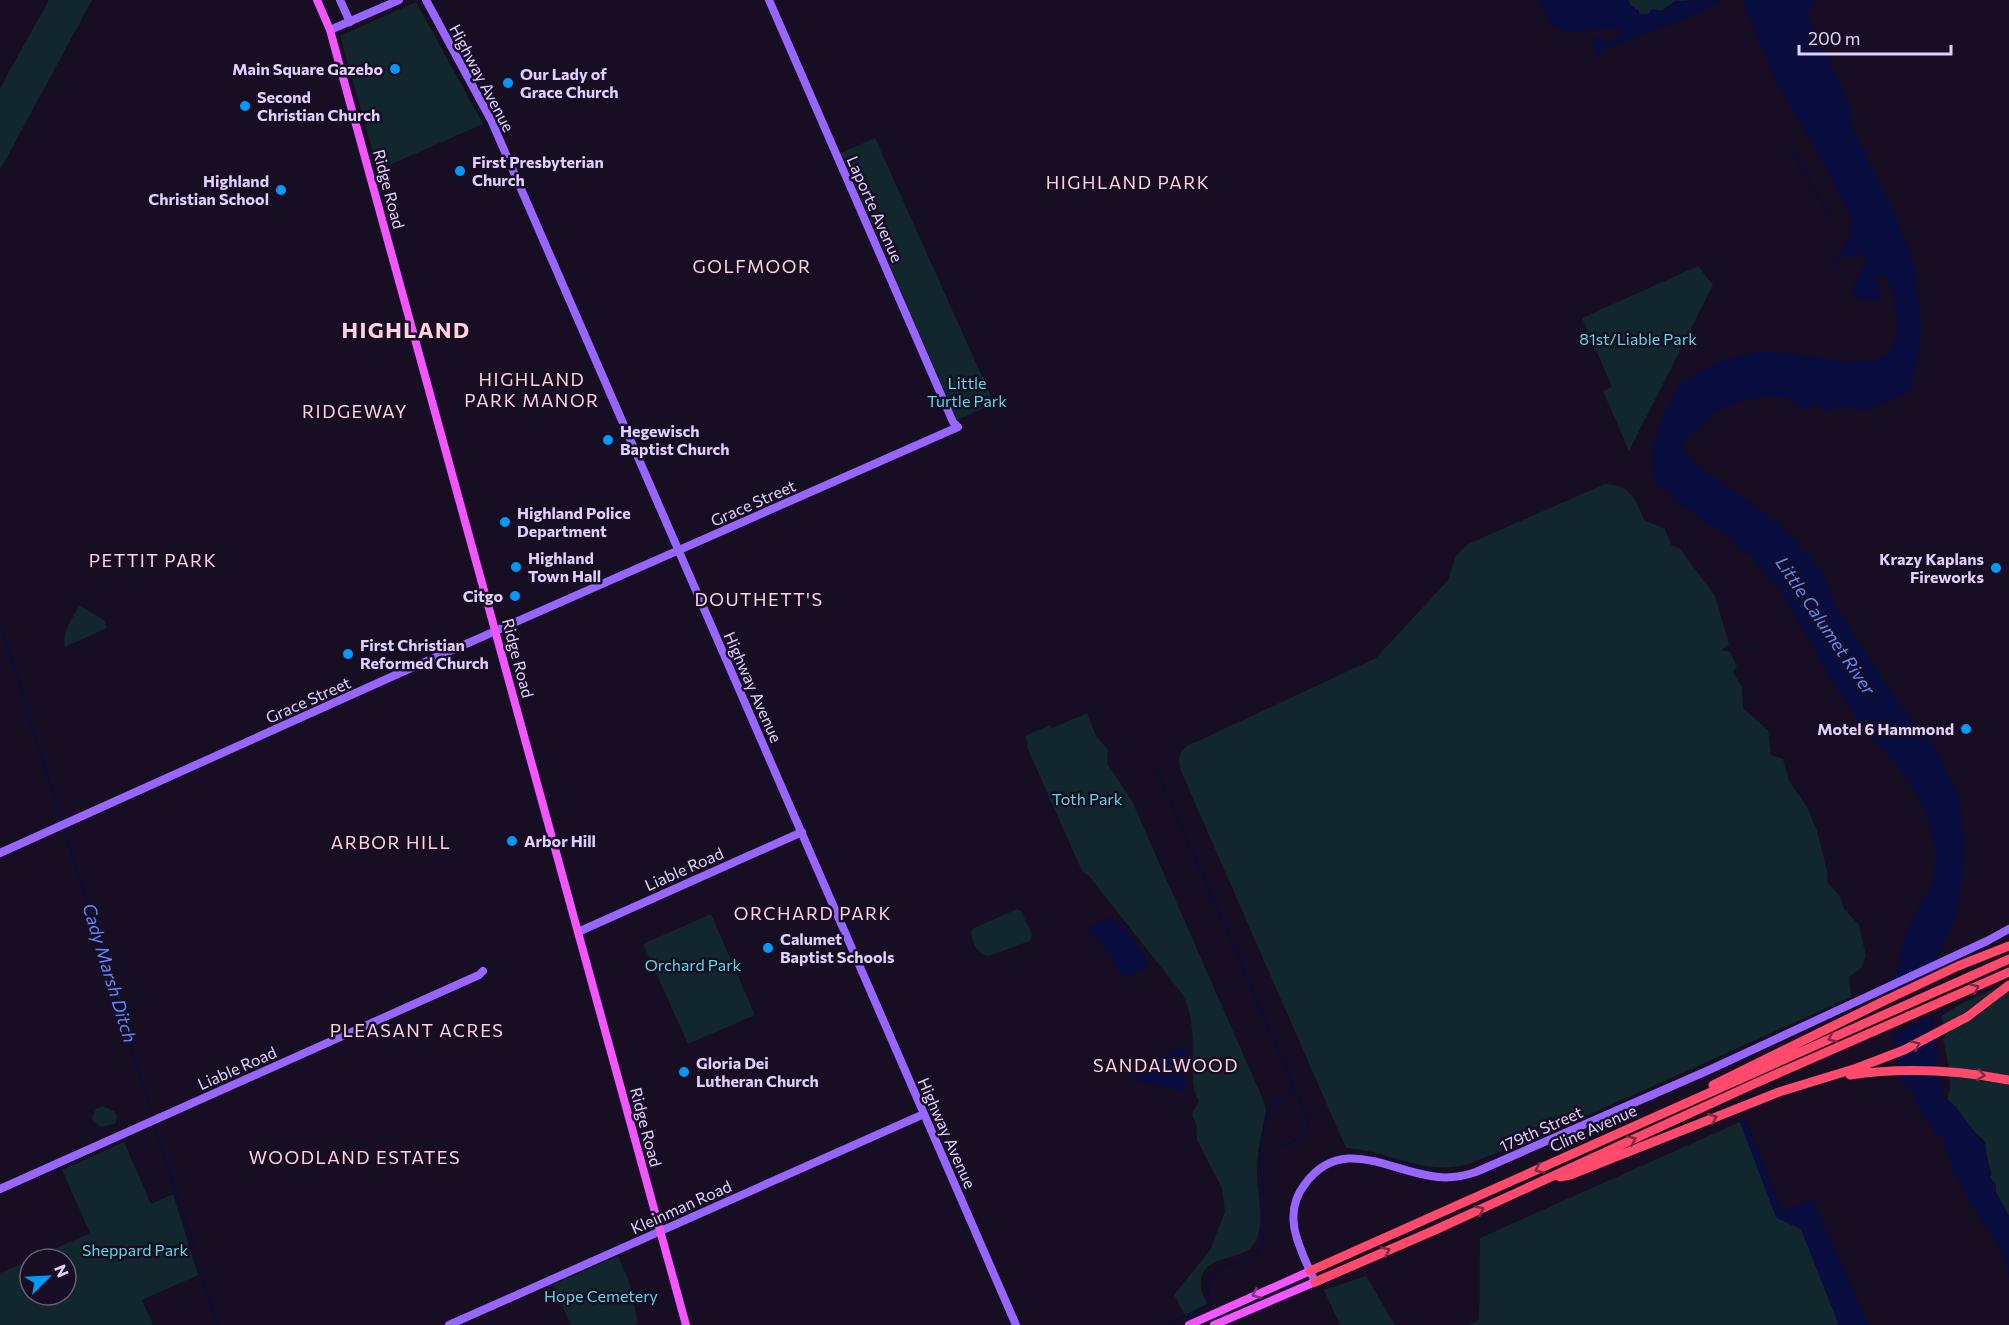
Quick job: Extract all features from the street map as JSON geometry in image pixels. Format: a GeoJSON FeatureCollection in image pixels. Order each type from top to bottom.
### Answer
{"type":"FeatureCollection","features":[{"type":"Feature","properties":{"kind":"highway"},"geometry":{"type":"LineString","coordinates":[[1959,966],[2009,938]]}},
{"type":"Feature","properties":{"kind":"highway"},"geometry":{"type":"LineString","coordinates":[[1665,1112],[1722,1080],[1886,1000],[2009,946]]}},
{"type":"Feature","properties":{"kind":"highway","name":"Cline Avenue"},"geometry":{"type":"LineString","coordinates":[[1310,1271],[2009,959]]}},
{"type":"Feature","properties":{"kind":"highway","name":"Cline Avenue"},"geometry":{"type":"LineString","coordinates":[[1315,1282],[1435,1230],[1756,1083],[2009,972]]}},
{"type":"Feature","properties":{"kind":"highway"},"geometry":{"type":"LineString","coordinates":[[1540,1182],[1570,1175],[1779,1092],[1912,1047],[1949,1028],[2005,988]]}},
{"type":"Feature","properties":{"kind":"highway"},"geometry":{"type":"LineString","coordinates":[[1818,1079],[1884,1071],[1918,1070],[1952,1071],[2009,1080]]}},
{"type":"Feature","properties":{"kind":"main road","name":"Ridge Road"},"geometry":{"type":"LineString","coordinates":[[317,0],[330,30],[686,1325]]}},
{"type":"Feature","properties":{"kind":"main road","name":"Cline Avenue"},"geometry":{"type":"LineString","coordinates":[[1189,1325],[1310,1271]]}},
{"type":"Feature","properties":{"kind":"main road","name":"Cline Avenue"},"geometry":{"type":"LineString","coordinates":[[1214,1325],[1315,1282]]}},
{"type":"Feature","properties":{"kind":"street"},"geometry":{"type":"LineString","coordinates":[[340,0],[350,22]]}},
{"type":"Feature","properties":{"kind":"street"},"geometry":{"type":"LineString","coordinates":[[330,30],[399,0]]}},
{"type":"Feature","properties":{"kind":"street","name":"Highway Avenue"},"geometry":{"type":"LineString","coordinates":[[426,0],[491,120],[1016,1325]]}},
{"type":"Feature","properties":{"kind":"street","name":"Laporte Avenue"},"geometry":{"type":"LineString","coordinates":[[769,0],[957,427]]}},
{"type":"Feature","properties":{"kind":"street","name":"Grace Street"},"geometry":{"type":"LineString","coordinates":[[0,853],[957,427]]}},
{"type":"Feature","properties":{"kind":"street","name":"Liable Road"},"geometry":{"type":"LineString","coordinates":[[578,932],[802,832]]}},
{"type":"Feature","properties":{"kind":"street","name":"179th Street"},"geometry":{"type":"LineString","coordinates":[[1315,1282],[1295,1235],[1294,1207],[1306,1182],[1329,1163],[1347,1158],[1359,1158],[1430,1176],[1449,1177],[1471,1174],[1709,1070],[2009,929]]}},
{"type":"Feature","properties":{"kind":"street","name":"Liable Road"},"geometry":{"type":"LineString","coordinates":[[0,1189],[479,975],[483,971]]}},
{"type":"Feature","properties":{"kind":"street","name":"Kleinman Road"},"geometry":{"type":"LineString","coordinates":[[449,1325],[924,1113]]}},
{"type":"Feature","properties":{"kind":"green space"},"geometry":{"type":"Polygon","coordinates":[[[49,0],[92,0],[0,170],[0,88],[49,0]]]}},
{"type":"Feature","properties":{"kind":"green space"},"geometry":{"type":"Polygon","coordinates":[[[1628,0],[1691,0],[1674,2],[1662,11],[1652,9],[1649,14],[1642,15],[1631,6],[1628,0]]]}},
{"type":"Feature","properties":{"kind":"green space"},"geometry":{"type":"Polygon","coordinates":[[[416,2],[483,124],[378,170],[340,36],[416,2]]]}},
{"type":"Feature","properties":{"kind":"green space","name":"Little Turtle Park"},"geometry":{"type":"Polygon","coordinates":[[[875,138],[994,403],[957,420],[841,153],[875,138]]]}},
{"type":"Feature","properties":{"kind":"green space","name":"81st/Liable Park"},"geometry":{"type":"Polygon","coordinates":[[[1698,266],[1713,285],[1629,451],[1603,391],[1612,387],[1582,318],[1698,266]]]}},
{"type":"Feature","properties":{"kind":"green space"},"geometry":{"type":"Polygon","coordinates":[[[1605,484],[1621,487],[1631,494],[1644,520],[1665,529],[1671,545],[1680,549],[1715,596],[1729,644],[1722,650],[1730,652],[1737,666],[1733,672],[1742,687],[1743,708],[1768,730],[1771,755],[1783,759],[1789,781],[1807,807],[1817,831],[1827,870],[1827,882],[1840,896],[1844,909],[1859,925],[1866,956],[1862,967],[1849,977],[1851,997],[1575,1121],[1466,1165],[1434,1167],[1346,1148],[1181,771],[1179,760],[1181,752],[1192,743],[1376,658],[1448,580],[1456,556],[1468,544],[1605,484]]]}},
{"type":"Feature","properties":{"kind":"green space","name":"PETTIT PARK"},"geometry":{"type":"Polygon","coordinates":[[[79,605],[104,620],[107,628],[65,647],[66,631],[79,605]]]}},
{"type":"Feature","properties":{"kind":"green space","name":"Toth Park"},"geometry":{"type":"Polygon","coordinates":[[[1087,713],[1096,736],[1108,750],[1107,763],[1132,801],[1265,1104],[1266,1111],[1257,1164],[1260,1224],[1256,1241],[1243,1253],[1206,1268],[1202,1276],[1201,1287],[1207,1304],[1185,1315],[1174,1295],[1210,1250],[1225,1212],[1222,1188],[1197,1140],[1197,1127],[1192,1114],[1199,1101],[1193,1080],[1193,1041],[1189,1011],[1183,995],[1089,876],[1082,871],[1027,747],[1025,736],[1050,725],[1052,728],[1087,713]]]}},
{"type":"Feature","properties":{"kind":"green space"},"geometry":{"type":"Polygon","coordinates":[[[1017,909],[1021,911],[1032,934],[1030,941],[989,956],[981,953],[974,942],[972,929],[1017,909]]]}},
{"type":"Feature","properties":{"kind":"green space","name":"Orchard Park"},"geometry":{"type":"Polygon","coordinates":[[[711,914],[755,1015],[688,1044],[643,944],[711,914]]]}},
{"type":"Feature","properties":{"kind":"green space"},"geometry":{"type":"Polygon","coordinates":[[[1999,988],[1944,1026],[1941,1016],[1962,1003],[1999,988]]]}},
{"type":"Feature","properties":{"kind":"green space"},"geometry":{"type":"Polygon","coordinates":[[[2009,990],[2009,1077],[1949,1068],[1943,1039],[2009,990]]]}},
{"type":"Feature","properties":{"kind":"green space"},"geometry":{"type":"Polygon","coordinates":[[[1950,1076],[2009,1084],[2009,1216],[1996,1192],[1995,1183],[1990,1177],[1983,1139],[1947,1099],[1950,1090],[1950,1076]]]}},
{"type":"Feature","properties":{"kind":"green space"},"geometry":{"type":"Polygon","coordinates":[[[103,1106],[115,1112],[117,1117],[115,1124],[101,1127],[94,1122],[92,1118],[96,1109],[103,1106]]]}},
{"type":"Feature","properties":{"kind":"green space"},"geometry":{"type":"Polygon","coordinates":[[[1740,1122],[1777,1218],[1801,1229],[1839,1325],[1469,1325],[1479,1320],[1480,1238],[1740,1122]]]}},
{"type":"Feature","properties":{"kind":"green space","name":"Sheppard Park"},"geometry":{"type":"Polygon","coordinates":[[[124,1142],[151,1204],[173,1194],[198,1275],[142,1300],[153,1325],[0,1325],[0,1273],[18,1265],[18,1307],[78,1307],[78,1247],[59,1247],[90,1233],[62,1170],[124,1142]]]}},
{"type":"Feature","properties":{"kind":"green space","name":"Hope Cemetery"},"geometry":{"type":"Polygon","coordinates":[[[618,1256],[629,1281],[638,1323],[634,1325],[571,1325],[553,1285],[618,1256]]]}},
{"type":"Feature","properties":{"kind":"green space"},"geometry":{"type":"Polygon","coordinates":[[[1366,1276],[1395,1325],[1340,1325],[1324,1290],[1366,1276]]]}},
{"type":"Feature","properties":{"kind":"water"},"geometry":{"type":"Polygon","coordinates":[[[1538,0],[1628,0],[1635,10],[1639,10],[1639,14],[1649,14],[1652,9],[1662,11],[1675,1],[1724,0],[1680,21],[1605,49],[1602,51],[1602,56],[1596,56],[1596,51],[1592,47],[1594,38],[1602,37],[1605,42],[1621,36],[1620,29],[1607,28],[1572,32],[1552,26],[1538,0]]]}},
{"type":"Feature","properties":{"kind":"water","name":"Little Calumet River"},"geometry":{"type":"Polygon","coordinates":[[[1742,0],[1815,0],[1809,10],[1809,18],[1850,106],[1851,124],[1862,148],[1867,150],[1867,159],[1897,219],[1914,263],[1921,339],[1910,391],[1865,411],[1842,407],[1829,411],[1813,404],[1807,408],[1800,408],[1794,401],[1785,397],[1748,399],[1710,416],[1690,434],[1684,444],[1684,449],[1691,461],[1772,518],[1822,571],[1836,607],[1887,686],[1914,724],[1923,731],[1934,746],[1955,785],[1962,816],[1964,849],[1962,882],[1953,926],[1950,927],[1937,959],[1935,1012],[1932,1024],[1938,1054],[1936,1065],[1944,1097],[1956,1107],[1975,1133],[1985,1142],[1990,1178],[2009,1216],[2009,1275],[2001,1249],[1975,1209],[1971,1207],[1967,1194],[1952,1169],[1952,1160],[1944,1148],[1943,1135],[1939,1133],[1935,1138],[1933,1136],[1934,1128],[1921,1115],[1915,1096],[1900,1080],[1888,996],[1909,927],[1921,902],[1931,890],[1936,854],[1924,807],[1908,780],[1882,748],[1867,734],[1832,681],[1777,585],[1728,535],[1682,507],[1676,499],[1656,483],[1653,475],[1654,442],[1665,412],[1680,385],[1686,379],[1717,363],[1737,356],[1760,352],[1786,353],[1848,362],[1873,360],[1891,351],[1897,328],[1893,296],[1886,275],[1877,277],[1881,300],[1862,301],[1851,290],[1855,281],[1860,277],[1860,266],[1866,264],[1863,255],[1855,252],[1850,259],[1844,254],[1837,265],[1834,268],[1833,266],[1849,239],[1850,216],[1825,166],[1776,82],[1742,0]]]}},
{"type":"Feature","properties":{"kind":"water"},"geometry":{"type":"Polygon","coordinates":[[[1108,918],[1118,924],[1136,944],[1148,963],[1146,967],[1127,976],[1120,974],[1106,948],[1088,930],[1089,927],[1108,918]]]}},
{"type":"Feature","properties":{"kind":"water"},"geometry":{"type":"Polygon","coordinates":[[[1183,1046],[1186,1052],[1186,1089],[1182,1091],[1135,1080],[1132,1071],[1137,1067],[1183,1046]]]}},
{"type":"Feature","properties":{"kind":"water"},"geometry":{"type":"Polygon","coordinates":[[[1746,1120],[1782,1211],[1812,1200],[1869,1325],[1839,1325],[1801,1229],[1777,1218],[1772,1207],[1740,1122],[1746,1120]]]}},
{"type":"Feature","properties":{"kind":"pier"},"geometry":{"type":"Polygon","coordinates":[[[1939,969],[1937,1014],[1890,1035],[1886,1013],[1886,994],[1939,969]]]}},
{"type":"Feature","properties":{"kind":"waterway"},"geometry":{"type":"LineString","coordinates":[[1790,147],[1828,214],[1831,213]]}},
{"type":"Feature","properties":{"kind":"waterway","name":"Cady Marsh Ditch"},"geometry":{"type":"LineString","coordinates":[[0,621],[62,823]]}},
{"type":"Feature","properties":{"kind":"waterway"},"geometry":{"type":"LineString","coordinates":[[1156,769],[1235,949]]}},
{"type":"Feature","properties":{"kind":"waterway","name":"Cady Marsh Ditch"},"geometry":{"type":"LineString","coordinates":[[64,827],[153,1118]]}},
{"type":"Feature","properties":{"kind":"waterway"},"geometry":{"type":"LineString","coordinates":[[1238,948],[1235,950],[1308,1119],[1302,1134],[1280,1148]]}},
{"type":"Feature","properties":{"kind":"waterway"},"geometry":{"type":"LineString","coordinates":[[1166,1325],[1209,1304],[1208,1286],[1214,1275],[1222,1268],[1255,1255],[1260,1248],[1263,1237],[1263,1162],[1260,1149],[1268,1109],[1289,1093],[1293,1083]]}},
{"type":"Feature","properties":{"kind":"waterway","name":"Cady Marsh Ditch"},"geometry":{"type":"LineString","coordinates":[[154,1123],[218,1325]]}},
{"type":"Feature","properties":{"kind":"place","name":"Main Square Gazebo"},"geometry":{"type":"Point","coordinates":[395,69]}},
{"type":"Feature","properties":{"kind":"place","name":"Our Lady of Grace Church"},"geometry":{"type":"Point","coordinates":[508,83]}},
{"type":"Feature","properties":{"kind":"place","name":"Second Christian Church"},"geometry":{"type":"Point","coordinates":[245,106]}},
{"type":"Feature","properties":{"kind":"place","name":"First Presbyterian Church"},"geometry":{"type":"Point","coordinates":[460,171]}},
{"type":"Feature","properties":{"kind":"place","name":"Highland Christian School"},"geometry":{"type":"Point","coordinates":[281,190]}},
{"type":"Feature","properties":{"kind":"place","name":"Hegewisch Baptist Church"},"geometry":{"type":"Point","coordinates":[608,440]}},
{"type":"Feature","properties":{"kind":"place","name":"Highland Police Department"},"geometry":{"type":"Point","coordinates":[505,522]}},
{"type":"Feature","properties":{"kind":"place","name":"Highland Town Hall"},"geometry":{"type":"Point","coordinates":[516,567]}},
{"type":"Feature","properties":{"kind":"place","name":"Krazy Kaplans Fireworks"},"geometry":{"type":"Point","coordinates":[1996,568]}},
{"type":"Feature","properties":{"kind":"place","name":"Citgo"},"geometry":{"type":"Point","coordinates":[515,596]}},
{"type":"Feature","properties":{"kind":"place","name":"First Christian Reformed Church"},"geometry":{"type":"Point","coordinates":[348,654]}},
{"type":"Feature","properties":{"kind":"place","name":"Motel 6 Hammond"},"geometry":{"type":"Point","coordinates":[1966,729]}},
{"type":"Feature","properties":{"kind":"place","name":"Arbor Hill"},"geometry":{"type":"Point","coordinates":[512,841]}},
{"type":"Feature","properties":{"kind":"place","name":"Calumet Baptist Schools"},"geometry":{"type":"Point","coordinates":[768,948]}},
{"type":"Feature","properties":{"kind":"place","name":"Gloria Dei Lutheran Church"},"geometry":{"type":"Point","coordinates":[684,1072]}},
{"type":"Feature","properties":{"kind":"district","name":"HIGHLAND PARK"},"geometry":{"type":"Point","coordinates":[1128,183]}},
{"type":"Feature","properties":{"kind":"district","name":"GOLFMOOR"},"geometry":{"type":"Point","coordinates":[752,267]}},
{"type":"Feature","properties":{"kind":"district","name":"HIGHLAND"},"geometry":{"type":"Point","coordinates":[406,330]}},
{"type":"Feature","properties":{"kind":"district","name":"HIGHLAND PARK MANOR"},"geometry":{"type":"Point","coordinates":[532,390]}},
{"type":"Feature","properties":{"kind":"district","name":"RIDGEWAY"},"geometry":{"type":"Point","coordinates":[355,412]}},
{"type":"Feature","properties":{"kind":"district","name":"PETTIT PARK"},"geometry":{"type":"Point","coordinates":[153,561]}},
{"type":"Feature","properties":{"kind":"district","name":"DOUTHETT'S"},"geometry":{"type":"Point","coordinates":[759,600]}},
{"type":"Feature","properties":{"kind":"district","name":"ARBOR HILL"},"geometry":{"type":"Point","coordinates":[391,843]}},
{"type":"Feature","properties":{"kind":"district","name":"ORCHARD PARK"},"geometry":{"type":"Point","coordinates":[813,914]}},
{"type":"Feature","properties":{"kind":"district","name":"PLEASANT ACRES"},"geometry":{"type":"Point","coordinates":[417,1031]}},
{"type":"Feature","properties":{"kind":"district","name":"SANDALWOOD"},"geometry":{"type":"Point","coordinates":[1166,1066]}},
{"type":"Feature","properties":{"kind":"district","name":"WOODLAND ESTATES"},"geometry":{"type":"Point","coordinates":[355,1158]}}]}
